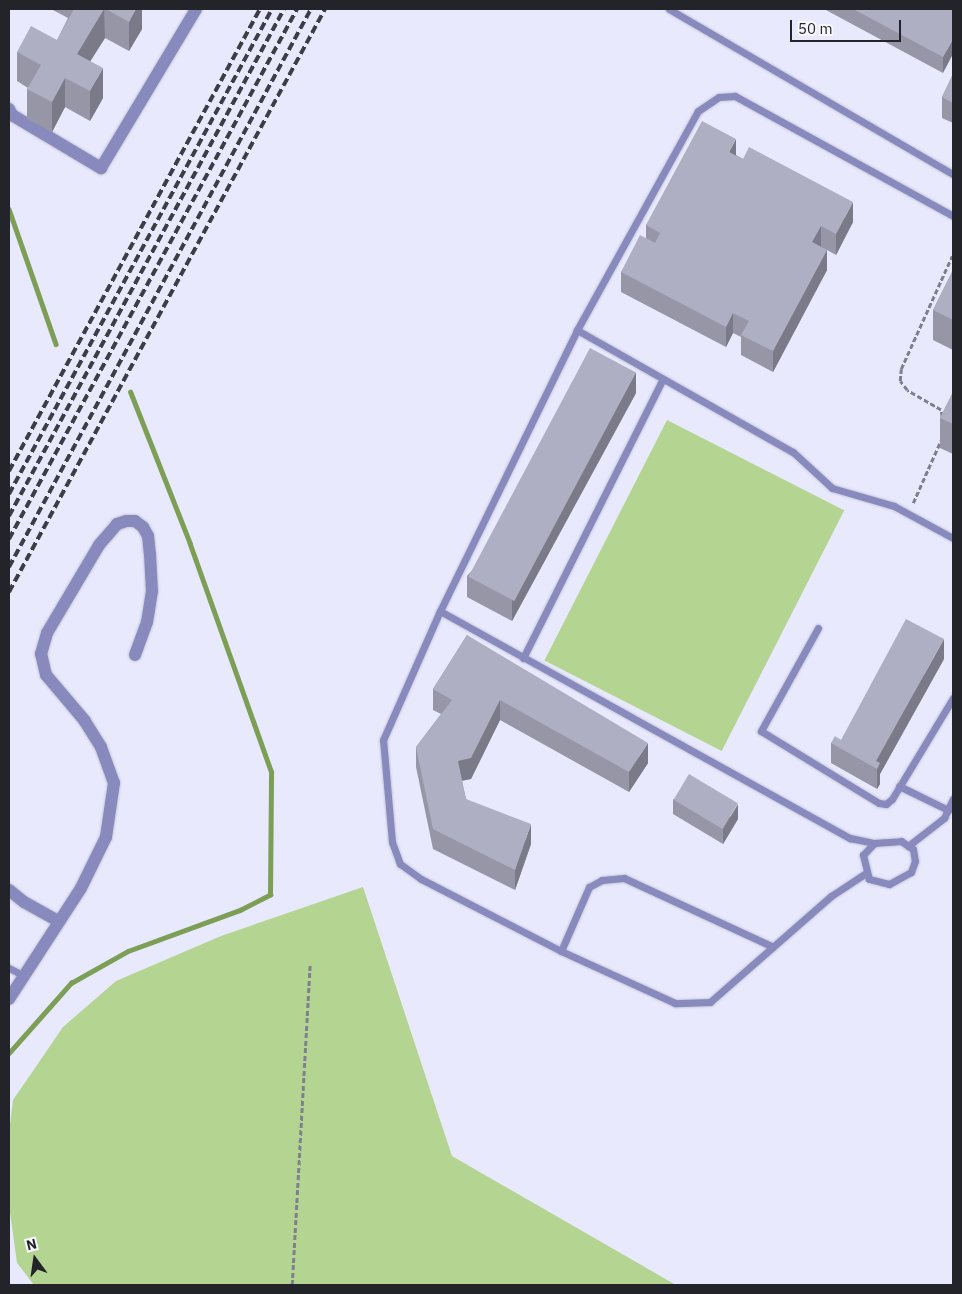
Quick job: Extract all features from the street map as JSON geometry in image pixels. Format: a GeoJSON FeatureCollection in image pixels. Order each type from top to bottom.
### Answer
{"type":"FeatureCollection","features":[{"type":"Feature","properties":{"kind":"street"},"geometry":{"type":"LineString","coordinates":[[9,109],[12,115],[101,168],[196,9]]}},
{"type":"Feature","properties":{"kind":"street"},"geometry":{"type":"LineString","coordinates":[[9,1000],[23,975],[81,888],[106,837],[114,783],[101,747],[85,721],[46,675],[41,654],[47,633],[99,545],[117,524],[126,521],[135,521],[144,527],[148,536],[150,554],[152,591],[147,622],[135,655]]}},
{"type":"Feature","properties":{"kind":"street"},"geometry":{"type":"LineString","coordinates":[[9,890],[24,902],[58,921]]}},
{"type":"Feature","properties":{"kind":"lane"},"geometry":{"type":"LineString","coordinates":[[668,9],[953,174]]}},
{"type":"Feature","properties":{"kind":"lane"},"geometry":{"type":"LineString","coordinates":[[866,873],[831,896],[710,1002],[675,1003],[561,951],[421,879],[400,864],[392,842],[383,740],[440,611],[577,330],[698,111],[719,97],[735,96],[953,216]]}},
{"type":"Feature","properties":{"kind":"lane"},"geometry":{"type":"LineString","coordinates":[[577,330],[662,381],[793,452],[832,488],[894,506],[953,538]]}},
{"type":"Feature","properties":{"kind":"lane"},"geometry":{"type":"LineString","coordinates":[[523,658],[662,381]]}},
{"type":"Feature","properties":{"kind":"lane"},"geometry":{"type":"LineString","coordinates":[[440,611],[850,838],[874,844],[901,840],[913,849],[916,861],[911,872],[901,880],[889,884],[877,883],[869,879],[863,855],[874,844]]}},
{"type":"Feature","properties":{"kind":"lane"},"geometry":{"type":"LineString","coordinates":[[818,628],[761,732],[879,803],[886,804],[892,799],[953,698]]}},
{"type":"Feature","properties":{"kind":"lane"},"geometry":{"type":"LineString","coordinates":[[899,786],[948,810]]}},
{"type":"Feature","properties":{"kind":"lane"},"geometry":{"type":"LineString","coordinates":[[908,846],[944,818],[953,799]]}},
{"type":"Feature","properties":{"kind":"lane"},"geometry":{"type":"LineString","coordinates":[[561,951],[589,887],[602,880],[624,878],[773,947]]}},
{"type":"Feature","properties":{"kind":"lane"},"geometry":{"type":"LineString","coordinates":[[9,968],[23,975]]}},
{"type":"Feature","properties":{"kind":"path"},"geometry":{"type":"LineString","coordinates":[[943,424],[941,410],[907,390],[900,381],[902,369],[952,256]]}},
{"type":"Feature","properties":{"kind":"path"},"geometry":{"type":"LineString","coordinates":[[908,514],[937,452],[942,432]]}},
{"type":"Feature","properties":{"kind":"path"},"geometry":{"type":"LineString","coordinates":[[292,1285],[310,966]]}},
{"type":"Feature","properties":{"kind":"green space"},"geometry":{"type":"Polygon","coordinates":[[[667,420],[844,510],[722,751],[544,661],[667,420]]]}},
{"type":"Feature","properties":{"kind":"green space"},"geometry":{"type":"Polygon","coordinates":[[[363,887],[452,1156],[676,1285],[34,1285],[17,1263],[9,1205],[9,1133],[13,1100],[63,1027],[116,981],[221,936],[363,887]]]}},
{"type":"Feature","properties":{"kind":"building"},"geometry":{"type":"Polygon","coordinates":[[[74,9],[104,9],[77,54],[103,68],[90,91],[65,78],[52,102],[27,89],[41,65],[17,52],[31,26],[57,40],[74,9]]]}},
{"type":"Feature","properties":{"kind":"building"},"geometry":{"type":"Polygon","coordinates":[[[106,9],[136,9],[129,22],[106,9]]]}},
{"type":"Feature","properties":{"kind":"building"},"geometry":{"type":"Polygon","coordinates":[[[853,9],[953,9],[953,39],[943,57],[853,9]]]}},
{"type":"Feature","properties":{"kind":"building"},"geometry":{"type":"Polygon","coordinates":[[[953,74],[953,103],[942,97],[953,74]]]}},
{"type":"Feature","properties":{"kind":"building"},"geometry":{"type":"Polygon","coordinates":[[[702,121],[736,139],[729,152],[743,159],[749,147],[853,202],[836,234],[821,226],[812,242],[827,250],[773,351],[741,335],[749,321],[733,313],[726,327],[621,272],[640,235],[655,243],[660,233],[646,225],[702,121]]]}},
{"type":"Feature","properties":{"kind":"building"},"geometry":{"type":"Polygon","coordinates":[[[953,270],[953,320],[933,310],[953,270]]]}},
{"type":"Feature","properties":{"kind":"building"},"geometry":{"type":"Polygon","coordinates":[[[590,348],[636,372],[514,601],[468,577],[590,348]]]}},
{"type":"Feature","properties":{"kind":"building"},"geometry":{"type":"Polygon","coordinates":[[[953,392],[953,424],[940,418],[953,392]]]}},
{"type":"Feature","properties":{"kind":"building"},"geometry":{"type":"Polygon","coordinates":[[[906,619],[944,639],[876,761],[880,763],[877,769],[831,743],[835,736],[841,740],[906,619]]]}},
{"type":"Feature","properties":{"kind":"building"},"geometry":{"type":"Polygon","coordinates":[[[467,635],[648,743],[629,772],[500,700],[471,758],[458,761],[466,799],[531,824],[515,870],[433,829],[416,747],[452,700],[433,689],[467,635]]]}},
{"type":"Feature","properties":{"kind":"building"},"geometry":{"type":"Polygon","coordinates":[[[689,774],[738,803],[722,829],[674,800],[689,774]]]}},
{"type":"Feature","properties":{"kind":"waterway"},"geometry":{"type":"LineString","coordinates":[[9,209],[56,344]]}},
{"type":"Feature","properties":{"kind":"waterway"},"geometry":{"type":"LineString","coordinates":[[9,1053],[71,983],[128,951],[240,910],[270,895],[271,772],[190,544],[130,392]]}},
{"type":"Feature","properties":{"kind":"railway"},"geometry":{"type":"LineString","coordinates":[[9,471],[260,9]]}},
{"type":"Feature","properties":{"kind":"railway"},"geometry":{"type":"LineString","coordinates":[[9,494],[272,9]]}},
{"type":"Feature","properties":{"kind":"railway"},"geometry":{"type":"LineString","coordinates":[[9,516],[284,9]]}},
{"type":"Feature","properties":{"kind":"railway"},"geometry":{"type":"LineString","coordinates":[[9,539],[297,9]]}},
{"type":"Feature","properties":{"kind":"railway"},"geometry":{"type":"LineString","coordinates":[[9,567],[311,9]]}},
{"type":"Feature","properties":{"kind":"railway"},"geometry":{"type":"LineString","coordinates":[[9,592],[325,9]]}}]}
